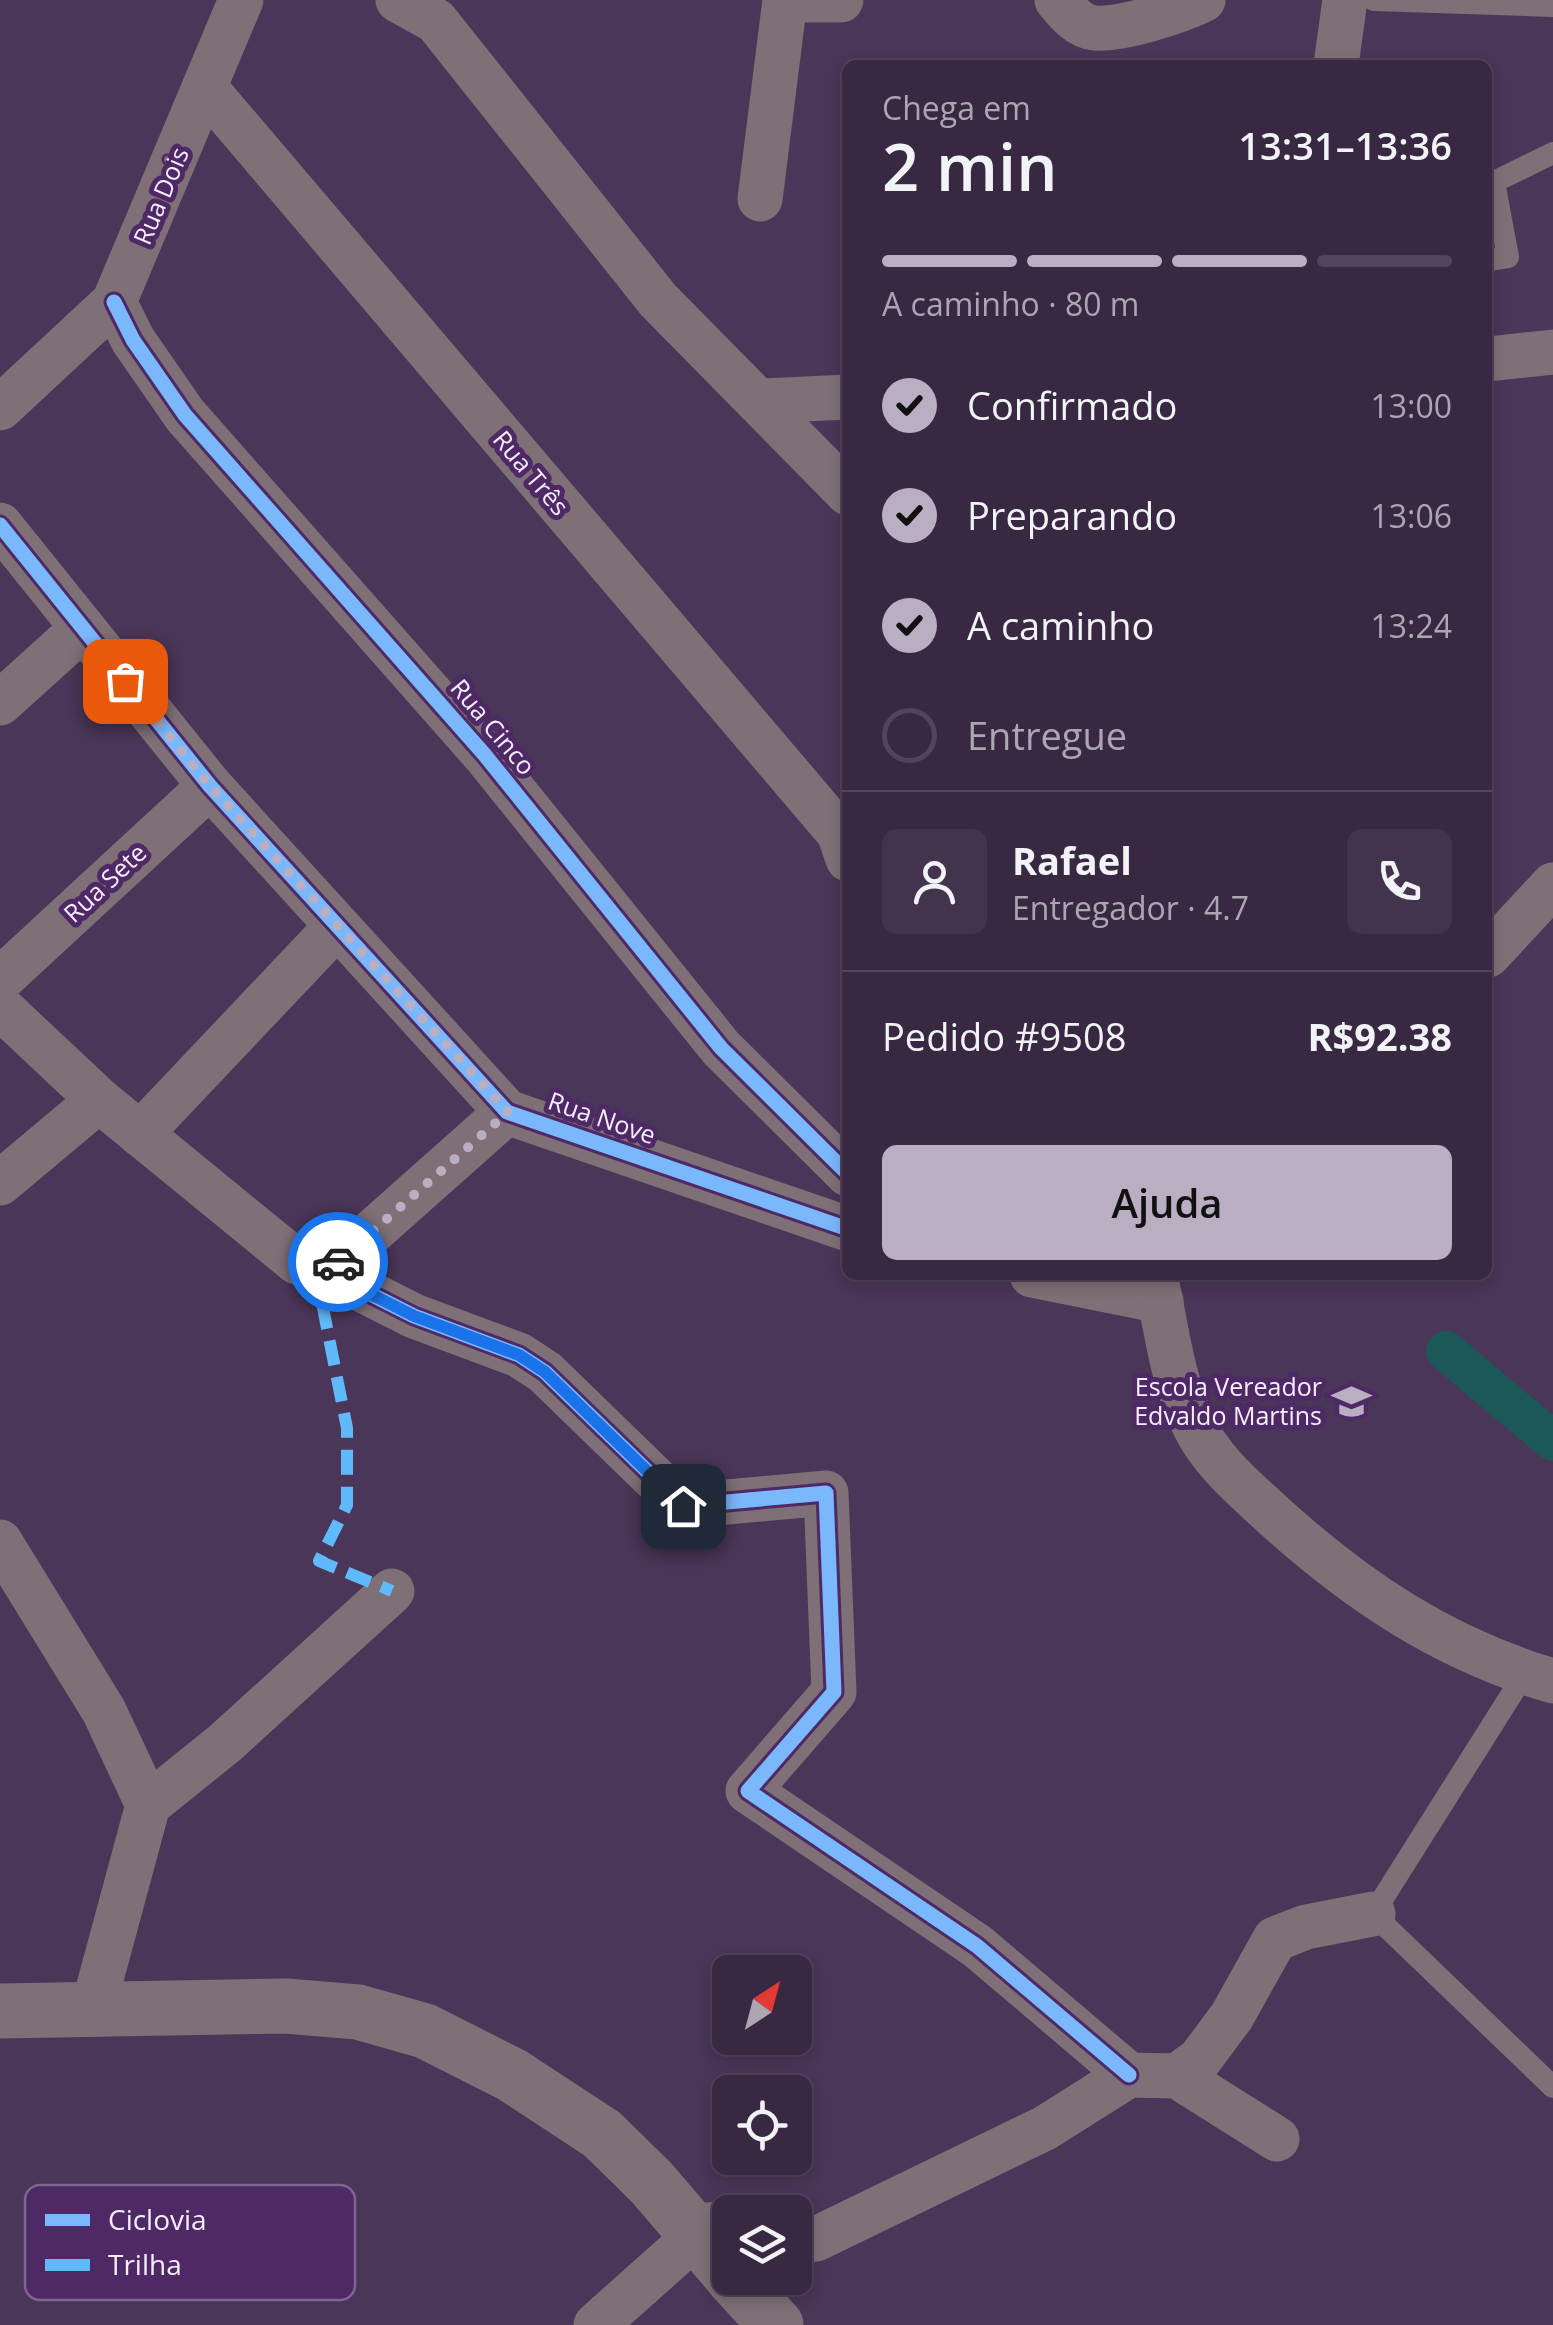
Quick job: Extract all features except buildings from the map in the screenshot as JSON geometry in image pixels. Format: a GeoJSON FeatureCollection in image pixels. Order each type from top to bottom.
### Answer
{"type":"FeatureCollection","features":[{"type":"Feature","properties":{"kind":"street"},"geometry":{"type":"LineString","coordinates":[[206,90],[241,0]]}},
{"type":"Feature","properties":{"kind":"street"},"geometry":{"type":"LineString","coordinates":[[760,200],[785,0]]}},
{"type":"Feature","properties":{"kind":"street"},"geometry":{"type":"LineString","coordinates":[[807,0],[841,0]]}},
{"type":"Feature","properties":{"kind":"street"},"geometry":{"type":"LineString","coordinates":[[1057,0],[1074,19],[1092,29],[1139,21],[1203,0]]}},
{"type":"Feature","properties":{"kind":"street"},"geometry":{"type":"LineString","coordinates":[[1337,60],[1345,0]]}},
{"type":"Feature","properties":{"kind":"street"},"geometry":{"type":"LineString","coordinates":[[426,7],[658,300],[842,487]]}},
{"type":"Feature","properties":{"kind":"street","name":"Rua Dois"},"geometry":{"type":"LineString","coordinates":[[114,302],[206,90]]}},
{"type":"Feature","properties":{"kind":"street","name":"Rua Três"},"geometry":{"type":"LineString","coordinates":[[206,90],[842,836]]}},
{"type":"Feature","properties":{"kind":"street"},"geometry":{"type":"LineString","coordinates":[[0,408],[114,302]]}},
{"type":"Feature","properties":{"kind":"street","name":"Rua Cinco"},"geometry":{"type":"LineString","coordinates":[[114,302],[134,340],[185,415],[484,754],[721,1048],[842,1168]]}},
{"type":"Feature","properties":{"kind":"street"},"geometry":{"type":"LineString","coordinates":[[1492,359],[1553,352]]}},
{"type":"Feature","properties":{"kind":"street"},"geometry":{"type":"LineString","coordinates":[[761,401],[842,397]]}},
{"type":"Feature","properties":{"kind":"street","name":"Rua Nove"},"geometry":{"type":"LineString","coordinates":[[0,525],[210,786],[508,1112],[842,1227]]}},
{"type":"Feature","properties":{"kind":"street"},"geometry":{"type":"LineString","coordinates":[[0,703],[83,628]]}},
{"type":"Feature","properties":{"kind":"street","name":"Rua Sete"},"geometry":{"type":"LineString","coordinates":[[0,980],[210,786]]}},
{"type":"Feature","properties":{"kind":"street"},"geometry":{"type":"LineString","coordinates":[[1492,951],[1553,884]]}},
{"type":"Feature","properties":{"kind":"street"},"geometry":{"type":"LineString","coordinates":[[140,1134],[337,926]]}},
{"type":"Feature","properties":{"kind":"street"},"geometry":{"type":"LineString","coordinates":[[0,1007],[100,1100],[296,1262],[327,1272],[414,1316],[519,1355],[545,1372],[683,1506],[826,1493],[834,1692],[748,1791],[977,1946],[1129,2075]]}},
{"type":"Feature","properties":{"kind":"street"},"geometry":{"type":"LineString","coordinates":[[0,1183],[100,1100]]}},
{"type":"Feature","properties":{"kind":"street"},"geometry":{"type":"LineString","coordinates":[[327,1272],[508,1112]]}},
{"type":"Feature","properties":{"kind":"street"},"geometry":{"type":"LineString","coordinates":[[1107,1280],[1167,1284],[1184,1401],[1194,1427],[1232,1478],[1337,1573],[1401,1616],[1492,1663],[1539,1677]]}},
{"type":"Feature","properties":{"kind":"street"},"geometry":{"type":"LineString","coordinates":[[0,1542],[104,1712],[148,1805]]}},
{"type":"Feature","properties":{"kind":"street"},"geometry":{"type":"LineString","coordinates":[[92,2012],[148,1805],[225,1743],[392,1591]]}},
{"type":"Feature","properties":{"kind":"street"},"geometry":{"type":"LineString","coordinates":[[1177,2076],[1200,2059],[1232,2016],[1275,1940],[1306,1927],[1373,1914]]}},
{"type":"Feature","properties":{"kind":"street"},"geometry":{"type":"LineString","coordinates":[[0,2011],[286,2006],[358,2012],[425,2030],[512,2075],[602,2134],[712,2242]]}},
{"type":"Feature","properties":{"kind":"street"},"geometry":{"type":"LineString","coordinates":[[812,2239],[1045,2128],[1129,2075],[1177,2076],[1276,2139]]}},
{"type":"Feature","properties":{"kind":"street"},"geometry":{"type":"LineString","coordinates":[[596,2325],[712,2259]]}},
{"type":"Feature","properties":{"kind":"street"},"geometry":{"type":"LineString","coordinates":[[754,2295],[776,2325]]}},
{"type":"Feature","properties":{"kind":"lane"},"geometry":{"type":"LineString","coordinates":[[1374,0],[1553,6]]}},
{"type":"Feature","properties":{"kind":"lane"},"geometry":{"type":"LineString","coordinates":[[1492,259],[1508,257],[1494,182],[1553,153]]}},
{"type":"Feature","properties":{"kind":"lane"},"geometry":{"type":"LineString","coordinates":[[1539,1677],[1373,1914],[1553,2087]]}},
{"type":"Feature","properties":{"kind":"waterway"},"geometry":{"type":"LineString","coordinates":[[1446,1351],[1553,1441]]}},
{"type":"Feature","properties":{"kind":"marked path"},"geometry":{"type":"LineString","coordinates":[[315,1268],[347,1428],[347,1505],[319,1561],[392,1591]]}},
{"type":"Feature","properties":{"kind":"cycle path"},"geometry":{"type":"LineString","coordinates":[[114,302],[133,340],[185,415],[484,754],[721,1048],[842,1168]]}},
{"type":"Feature","properties":{"kind":"cycle path"},"geometry":{"type":"LineString","coordinates":[[0,525],[210,786],[507,1112],[842,1227]]}},
{"type":"Feature","properties":{"kind":"cycle path"},"geometry":{"type":"LineString","coordinates":[[327,1272],[414,1316],[519,1355],[545,1372],[683,1506],[826,1493],[834,1692],[748,1791],[977,1946],[1129,2075]]}},
{"type":"Feature","properties":{"kind":"way so far"},"geometry":{"type":"LineString","coordinates":[[125,681],[210,786],[508,1112],[338,1262]]}},
{"type":"Feature","properties":{"kind":"place","name":"Escola Vereador Edvaldo Martins"},"geometry":{"type":"Point","coordinates":[1352,1401]}},
{"type":"Feature","properties":{"kind":"route"},"geometry":{"type":"LineString","coordinates":[[338,1262],[327,1272],[414,1316],[519,1355],[545,1372],[573,1395],[683,1506]]}}]}
